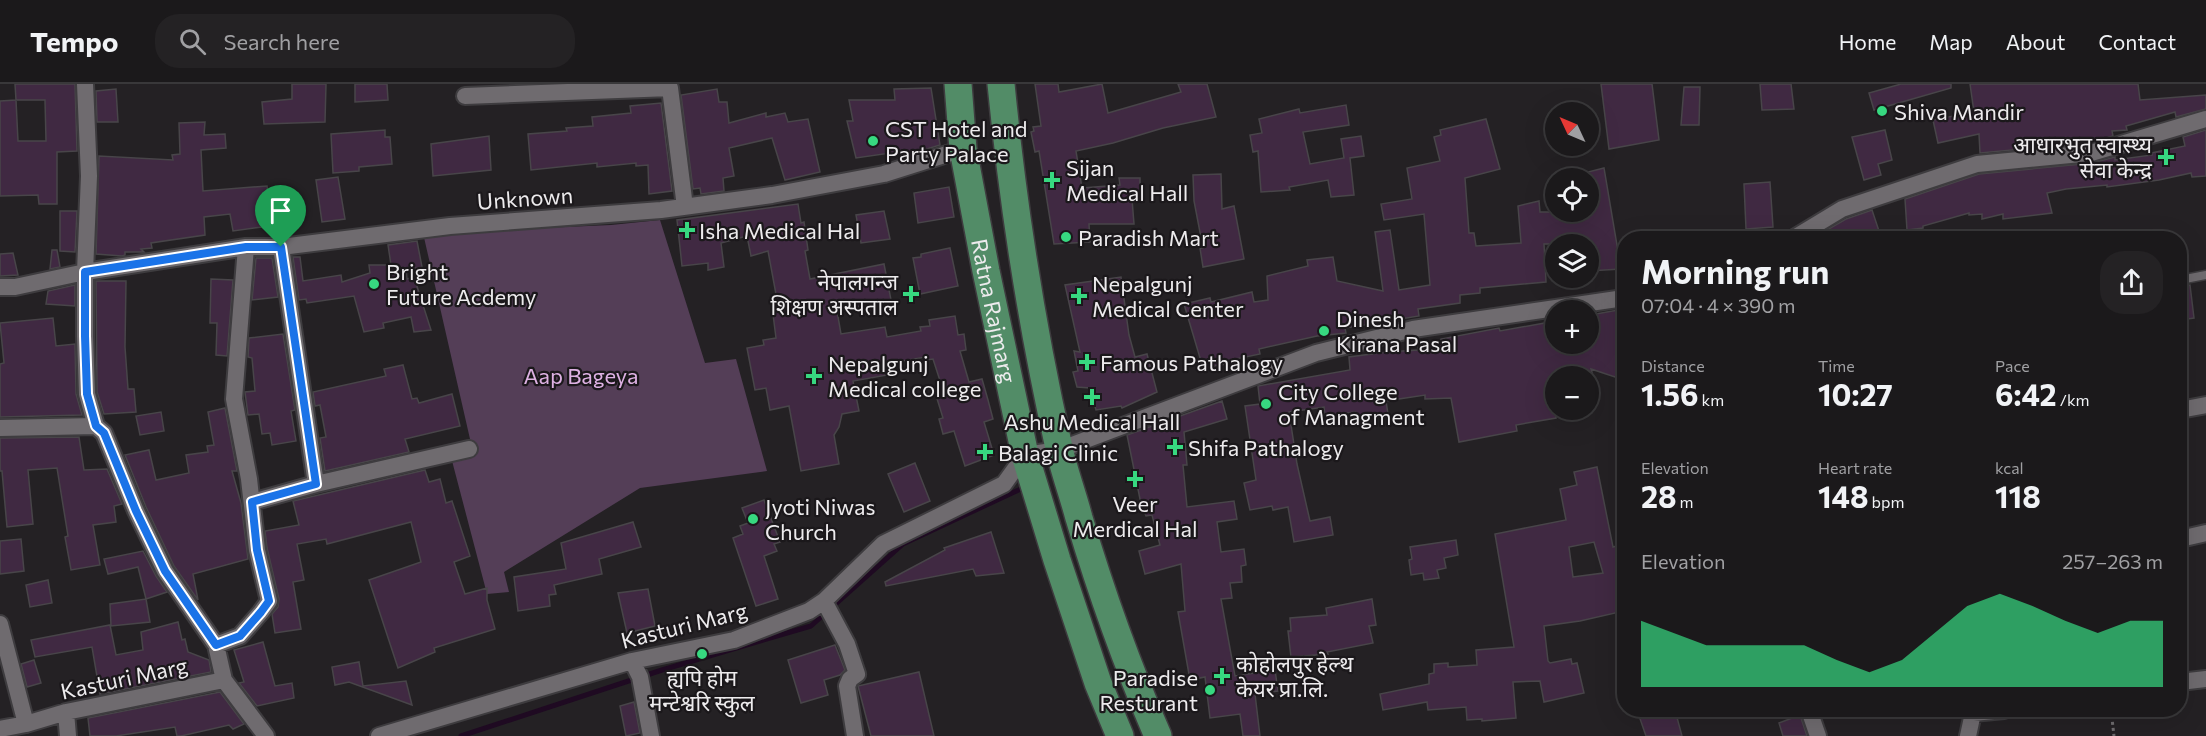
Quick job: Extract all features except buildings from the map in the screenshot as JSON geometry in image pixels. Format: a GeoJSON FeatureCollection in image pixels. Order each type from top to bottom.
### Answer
{"type":"FeatureCollection","features":[{"type":"Feature","properties":{"kind":"highway","name":"Ratna Rajmarg"},"geometry":{"type":"LineString","coordinates":[[958,84],[963,149],[1025,455],[1094,672],[1120,736]]}},
{"type":"Feature","properties":{"kind":"highway","name":"Ratna Rajmarg"},"geometry":{"type":"LineString","coordinates":[[1001,84],[1007,146],[1030,302],[1059,450],[1094,567],[1137,686],[1158,736]]}},
{"type":"Feature","properties":{"kind":"street"},"geometry":{"type":"LineString","coordinates":[[85,84],[89,176],[85,272],[87,394],[96,426],[104,433],[136,511],[165,571],[216,645],[224,680],[266,736]]}},
{"type":"Feature","properties":{"kind":"street"},"geometry":{"type":"LineString","coordinates":[[465,96],[669,86],[685,207]]}},
{"type":"Feature","properties":{"kind":"street"},"geometry":{"type":"LineString","coordinates":[[1806,231],[1842,209],[1977,164],[2091,153],[2206,119]]}},
{"type":"Feature","properties":{"kind":"street","name":"Unknown"},"geometry":{"type":"LineString","coordinates":[[0,287],[15,287],[85,272],[246,247],[281,247],[450,226],[685,207],[772,195],[885,174],[963,149]]}},
{"type":"Feature","properties":{"kind":"street"},"geometry":{"type":"LineString","coordinates":[[216,645],[240,636],[269,601],[257,550],[252,502],[234,399],[246,247]]}},
{"type":"Feature","properties":{"kind":"street"},"geometry":{"type":"LineString","coordinates":[[281,247],[316,484]]}},
{"type":"Feature","properties":{"kind":"street"},"geometry":{"type":"LineString","coordinates":[[1025,455],[1059,450],[1316,352],[1413,329],[1617,299]]}},
{"type":"Feature","properties":{"kind":"street"},"geometry":{"type":"LineString","coordinates":[[2187,409],[2206,405]]}},
{"type":"Feature","properties":{"kind":"street"},"geometry":{"type":"LineString","coordinates":[[0,428],[96,426]]}},
{"type":"Feature","properties":{"kind":"street"},"geometry":{"type":"LineString","coordinates":[[252,502],[316,484],[470,449]]}},
{"type":"Feature","properties":{"kind":"street","name":"Kasturi Marg"},"geometry":{"type":"LineString","coordinates":[[389,734],[632,661],[734,640],[809,611],[824,601],[883,544],[1005,484],[1025,455]]}},
{"type":"Feature","properties":{"kind":"street"},"geometry":{"type":"LineString","coordinates":[[2187,537],[2206,533]]}},
{"type":"Feature","properties":{"kind":"street"},"geometry":{"type":"LineString","coordinates":[[824,601],[847,644],[857,674],[847,686],[855,736]]}},
{"type":"Feature","properties":{"kind":"street"},"geometry":{"type":"LineString","coordinates":[[0,624],[26,724]]}},
{"type":"Feature","properties":{"kind":"street"},"geometry":{"type":"LineString","coordinates":[[632,661],[640,677],[651,736]]}},
{"type":"Feature","properties":{"kind":"street"},"geometry":{"type":"LineString","coordinates":[[2187,681],[2206,679]]}},
{"type":"Feature","properties":{"kind":"street","name":"Kasturi Marg"},"geometry":{"type":"LineString","coordinates":[[0,729],[66,712],[224,680]]}},
{"type":"Feature","properties":{"kind":"street"},"geometry":{"type":"LineString","coordinates":[[66,712],[68,736]]}},
{"type":"Feature","properties":{"kind":"street"},"geometry":{"type":"LineString","coordinates":[[1811,717],[1818,736]]}},
{"type":"Feature","properties":{"kind":"street"},"geometry":{"type":"LineString","coordinates":[[1968,736],[1972,717]]}},
{"type":"Feature","properties":{"kind":"lane"},"geometry":{"type":"LineString","coordinates":[[2187,279],[2206,275]]}},
{"type":"Feature","properties":{"kind":"path"},"geometry":{"type":"LineString","coordinates":[[2112,717],[2114,736]]}},
{"type":"Feature","properties":{"kind":"green space","name":"Aap Bageya"},"geometry":{"type":"Polygon","coordinates":[[[660,220],[705,363],[736,359],[767,471],[640,488],[504,572],[509,592],[487,594],[451,457],[474,449],[423,233],[611,225],[660,220]]]}},
{"type":"Feature","properties":{"kind":"waterway"},"geometry":{"type":"LineString","coordinates":[[461,736],[662,670],[811,626],[903,544],[1027,486]]}},
{"type":"Feature","properties":{"kind":"place","name":"Shiva Mandir"},"geometry":{"type":"Point","coordinates":[1882,111]}},
{"type":"Feature","properties":{"kind":"place","name":"CST Hotel and Party Palace"},"geometry":{"type":"Point","coordinates":[873,141]}},
{"type":"Feature","properties":{"kind":"place","name":"आधारभुत स्वास्थ्य सेवा केन्द्र"},"geometry":{"type":"Point","coordinates":[2166,157]}},
{"type":"Feature","properties":{"kind":"place","name":"Sijan Medical Hall"},"geometry":{"type":"Point","coordinates":[1052,180]}},
{"type":"Feature","properties":{"kind":"place","name":"Isha Medical Hal"},"geometry":{"type":"Point","coordinates":[687,230]}},
{"type":"Feature","properties":{"kind":"place","name":"Paradish Mart"},"geometry":{"type":"Point","coordinates":[1066,237]}},
{"type":"Feature","properties":{"kind":"place","name":"Bright Future Acdemy"},"geometry":{"type":"Point","coordinates":[374,284]}},
{"type":"Feature","properties":{"kind":"place","name":"नेपालगन्ज शिक्षण अस्पताल"},"geometry":{"type":"Point","coordinates":[911,294]}},
{"type":"Feature","properties":{"kind":"place","name":"Nepalgunj Medical Center"},"geometry":{"type":"Point","coordinates":[1079,296]}},
{"type":"Feature","properties":{"kind":"place","name":"Dinesh Kirana Pasal"},"geometry":{"type":"Point","coordinates":[1324,331]}},
{"type":"Feature","properties":{"kind":"place","name":"Famous Pathalogy"},"geometry":{"type":"Point","coordinates":[1087,362]}},
{"type":"Feature","properties":{"kind":"place","name":"Nepalgunj Medical college"},"geometry":{"type":"Point","coordinates":[814,376]}},
{"type":"Feature","properties":{"kind":"place","name":"Ashu Medical Hall"},"geometry":{"type":"Point","coordinates":[1092,397]}},
{"type":"Feature","properties":{"kind":"place","name":"City College of Managment"},"geometry":{"type":"Point","coordinates":[1266,404]}},
{"type":"Feature","properties":{"kind":"place","name":"Shifa Pathalogy"},"geometry":{"type":"Point","coordinates":[1175,447]}},
{"type":"Feature","properties":{"kind":"place","name":"Balagi Clinic"},"geometry":{"type":"Point","coordinates":[985,452]}},
{"type":"Feature","properties":{"kind":"place","name":"Veer Merdical Hal"},"geometry":{"type":"Point","coordinates":[1135,479]}},
{"type":"Feature","properties":{"kind":"place","name":"Jyoti Niwas Church"},"geometry":{"type":"Point","coordinates":[753,519]}},
{"type":"Feature","properties":{"kind":"place","name":"ह्यपि हाेम मन्टेश्वरि स्कुल"},"geometry":{"type":"Point","coordinates":[702,654]}},
{"type":"Feature","properties":{"kind":"place","name":"काेहाेलपुर हेल्थ केयर प्रा.लि."},"geometry":{"type":"Point","coordinates":[1222,676]}},
{"type":"Feature","properties":{"kind":"place","name":"Paradise Resturant"},"geometry":{"type":"Point","coordinates":[1210,690]}},
{"type":"Feature","properties":{"kind":"route"},"geometry":{"type":"LineString","coordinates":[[246,247],[281,247],[316,484],[252,502],[257,550],[269,601],[240,636],[216,645],[165,571],[136,511],[104,433],[96,426],[87,394],[85,272],[246,247]]}}]}
